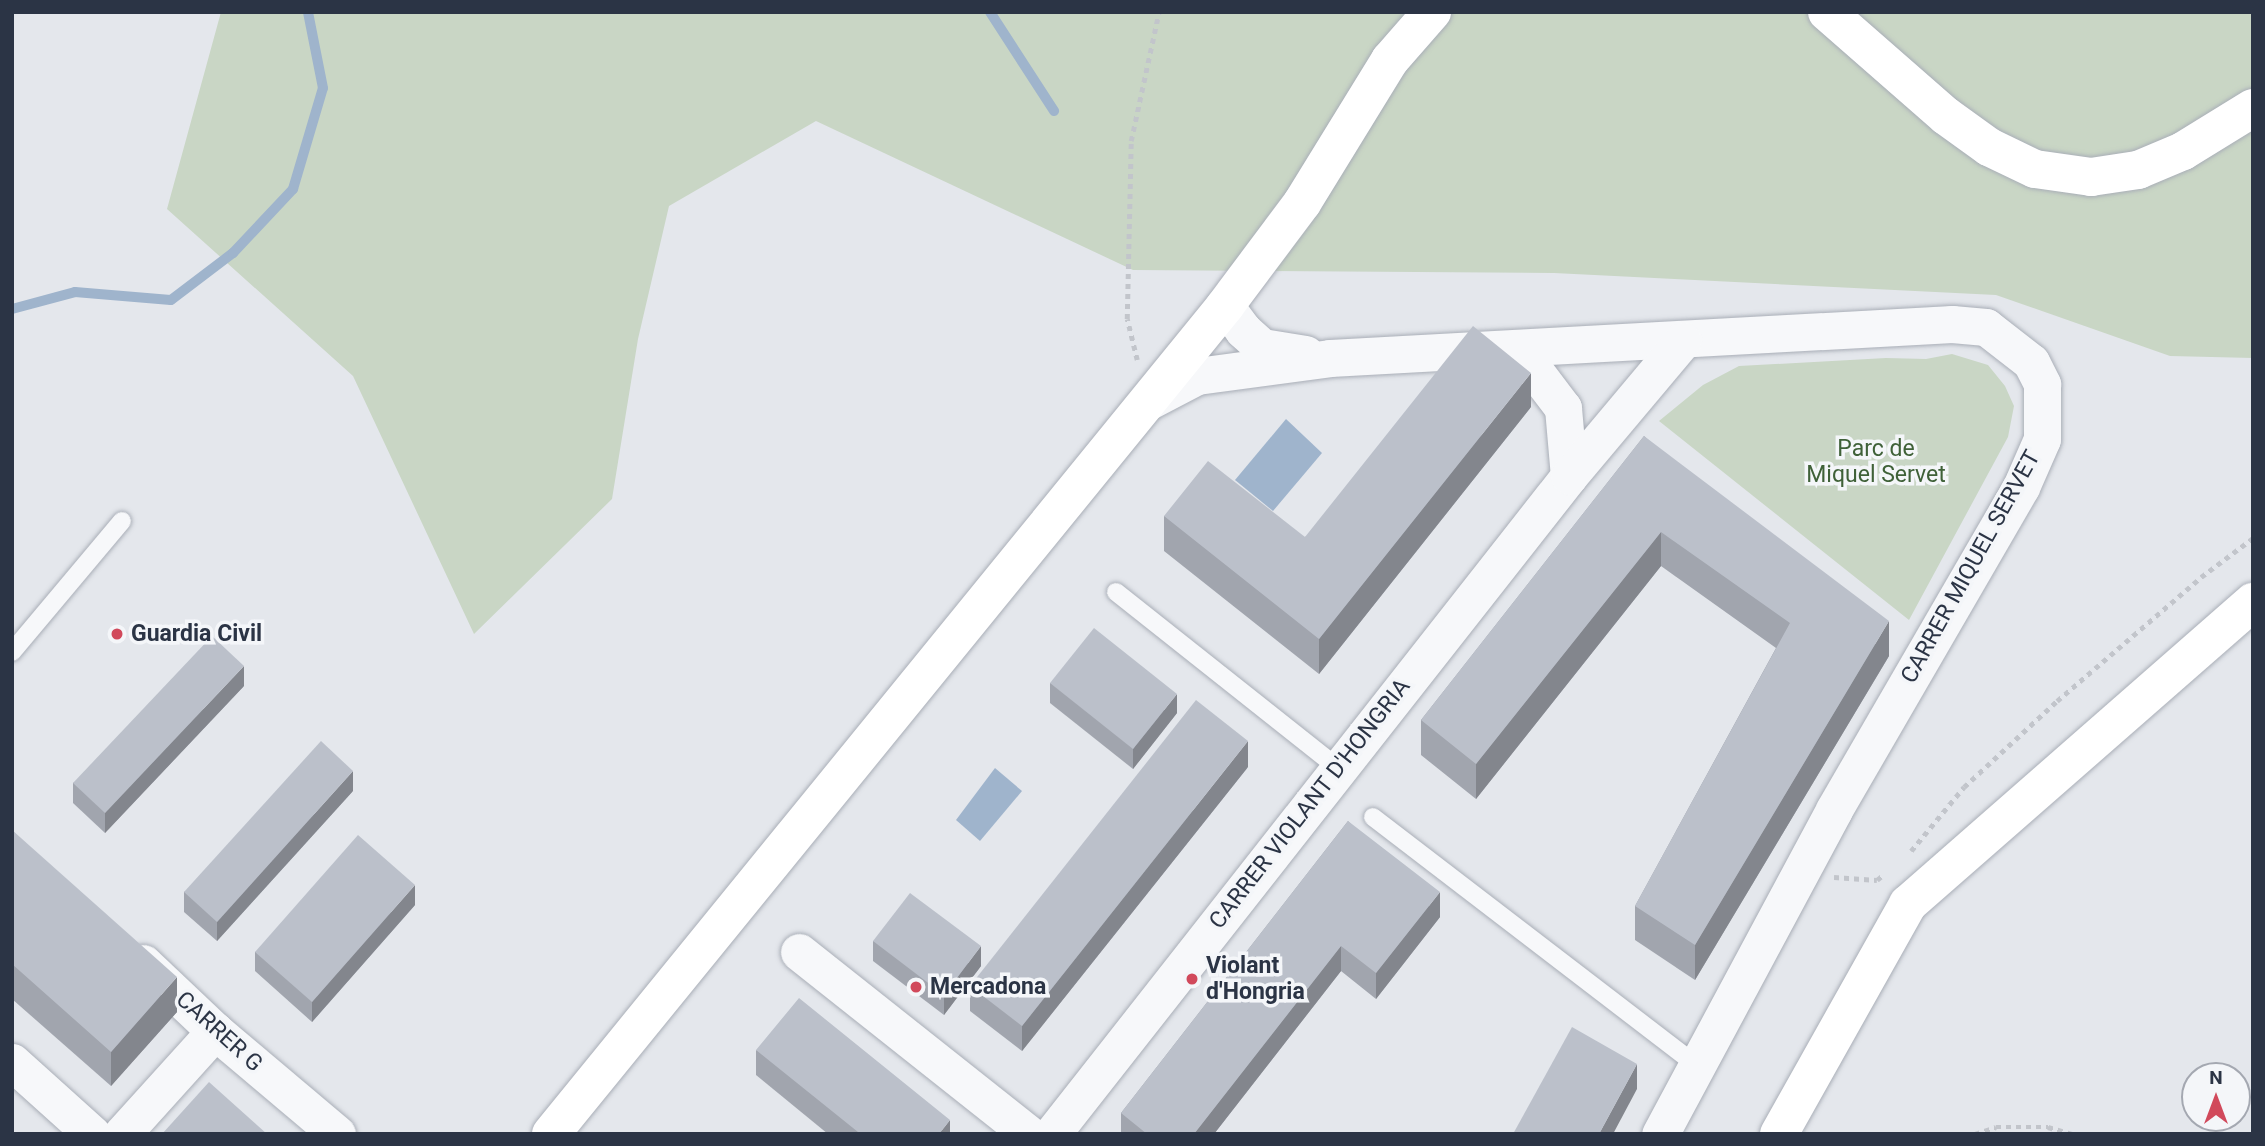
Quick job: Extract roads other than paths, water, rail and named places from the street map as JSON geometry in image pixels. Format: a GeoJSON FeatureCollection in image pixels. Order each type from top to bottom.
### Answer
{"type":"FeatureCollection","features":[{"type":"Feature","properties":{"kind":"street"},"geometry":{"type":"LineString","coordinates":[[551,1134],[1225,306],[1302,203],[1390,60],[1432,12]]}},
{"type":"Feature","properties":{"kind":"street"},"geometry":{"type":"LineString","coordinates":[[1827,12],[1946,116],[1989,147],[2035,169],[2091,177],[2138,170],[2183,151],[2253,108]]}},
{"type":"Feature","properties":{"kind":"street","name":"CARRER MIQUEL SERVET"},"geometry":{"type":"LineString","coordinates":[[1225,306],[1243,330],[1262,346],[1330,358]]}},
{"type":"Feature","properties":{"kind":"street","name":"CARRER MIQUEL SERVET"},"geometry":{"type":"LineString","coordinates":[[1147,402],[1197,376],[1330,358],[1520,350],[1952,324],[1986,327],[2031,362],[2042,384],[2042,439],[2021,487],[1803,869],[1660,1134]]}},
{"type":"Feature","properties":{"kind":"street","name":"CARRER VIOLANT D'HONGRIA"},"geometry":{"type":"LineString","coordinates":[[1052,1134],[1569,476],[1683,340]]}},
{"type":"Feature","properties":{"kind":"street"},"geometry":{"type":"LineString","coordinates":[[1520,350],[1563,408],[1569,476]]}},
{"type":"Feature","properties":{"kind":"street"},"geometry":{"type":"LineString","coordinates":[[1779,1134],[1908,904],[2253,602]]}},
{"type":"Feature","properties":{"kind":"street","name":"CARRER G"},"geometry":{"type":"LineString","coordinates":[[119,940],[215,1031],[337,1134]]}},
{"type":"Feature","properties":{"kind":"street"},"geometry":{"type":"LineString","coordinates":[[799,951],[1029,1134]]}},
{"type":"Feature","properties":{"kind":"street"},"geometry":{"type":"LineString","coordinates":[[122,1134],[215,1031]]}},
{"type":"Feature","properties":{"kind":"street"},"geometry":{"type":"LineString","coordinates":[[12,1062],[92,1134]]}},
{"type":"Feature","properties":{"kind":"lane"},"geometry":{"type":"LineString","coordinates":[[12,652],[122,522]]}},
{"type":"Feature","properties":{"kind":"lane"},"geometry":{"type":"LineString","coordinates":[[1116,592],[1338,768]]}},
{"type":"Feature","properties":{"kind":"lane"},"geometry":{"type":"LineString","coordinates":[[1373,817],[1697,1066]]}},
{"type":"Feature","properties":{"kind":"water"},"geometry":{"type":"Polygon","coordinates":[[[1286,419],[1322,453],[1273,511],[1235,480],[1286,419]]]}},
{"type":"Feature","properties":{"kind":"water"},"geometry":{"type":"Polygon","coordinates":[[[995,768],[1022,791],[980,841],[956,820],[995,768]]]}},
{"type":"Feature","properties":{"kind":"waterway"},"geometry":{"type":"LineString","coordinates":[[12,309],[75,292],[171,300],[233,253],[293,189],[323,88],[308,12]]}},
{"type":"Feature","properties":{"kind":"waterway"},"geometry":{"type":"LineString","coordinates":[[990,12],[1054,111]]}},
{"type":"Feature","properties":{"kind":"place","name":"Guardia Civil"},"geometry":{"type":"Point","coordinates":[117,634]}},
{"type":"Feature","properties":{"kind":"place","name":"Violant d'Hongria"},"geometry":{"type":"Point","coordinates":[1192,979]}},
{"type":"Feature","properties":{"kind":"place","name":"Mercadona"},"geometry":{"type":"Point","coordinates":[916,987]}},
{"type":"Feature","properties":{"kind":"park label","name":"Parc de Miquel Servet"},"geometry":{"type":"Point","coordinates":[1876,462]}}]}
